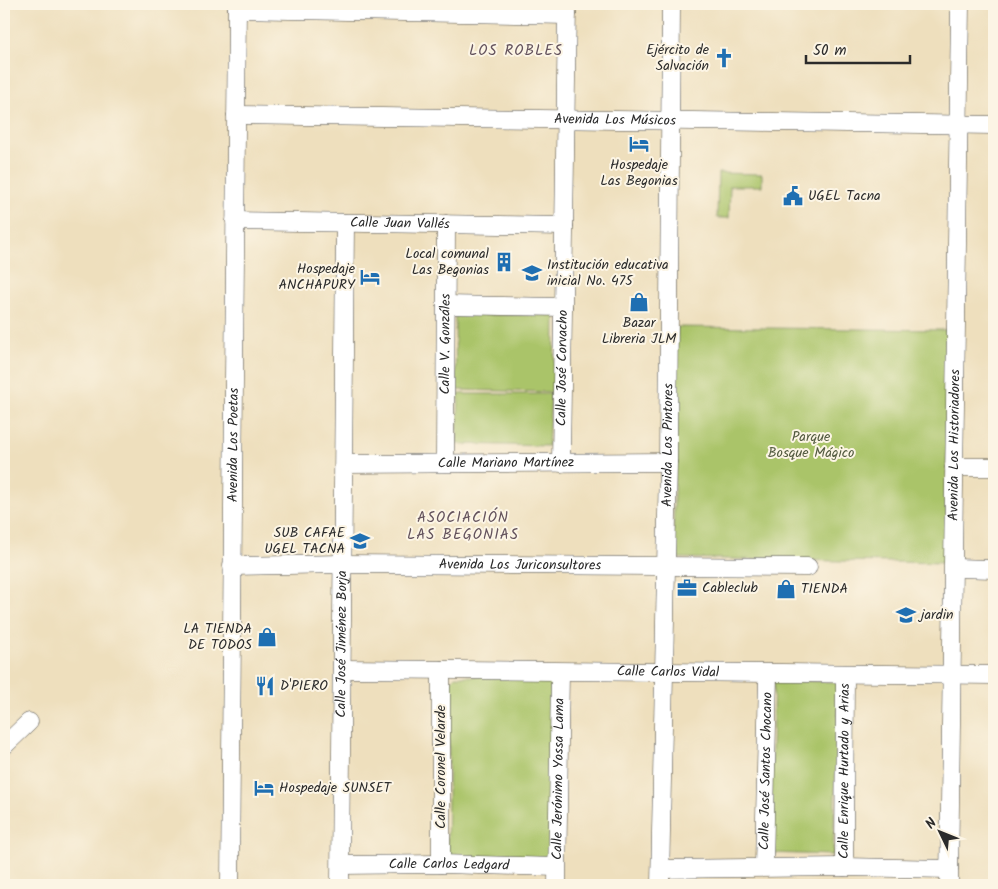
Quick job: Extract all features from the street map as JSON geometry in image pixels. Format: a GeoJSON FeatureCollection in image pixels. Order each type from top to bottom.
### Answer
{"type":"FeatureCollection","features":[{"type":"Feature","properties":{"kind":"street","name":"Avenida Los Pintores"},"geometry":{"type":"LineString","coordinates":[[661,877],[668,462],[671,4]]}},
{"type":"Feature","properties":{"kind":"street","name":"Avenida Los Historiadores"},"geometry":{"type":"LineString","coordinates":[[949,877],[960,4]]}},
{"type":"Feature","properties":{"kind":"street"},"geometry":{"type":"LineString","coordinates":[[237,7],[567,10]]}},
{"type":"Feature","properties":{"kind":"street","name":"Avenida Los Poetas"},"geometry":{"type":"LineString","coordinates":[[230,885],[237,7]]}},
{"type":"Feature","properties":{"kind":"street","name":"Calle José Corvacho"},"geometry":{"type":"LineString","coordinates":[[561,463],[567,10]]}},
{"type":"Feature","properties":{"kind":"street","name":"Avenida Los Músicos"},"geometry":{"type":"LineString","coordinates":[[236,115],[994,125]]}},
{"type":"Feature","properties":{"kind":"street","name":"Calle Juan Vallés"},"geometry":{"type":"LineString","coordinates":[[235,221],[564,226]]}},
{"type":"Feature","properties":{"kind":"street","name":"Calle José Jiménez Borja"},"geometry":{"type":"LineString","coordinates":[[340,885],[342,564],[345,464],[345,223]]}},
{"type":"Feature","properties":{"kind":"street","name":"Calle V. Gonzáles"},"geometry":{"type":"LineString","coordinates":[[445,463],[446,224]]}},
{"type":"Feature","properties":{"kind":"street"},"geometry":{"type":"LineString","coordinates":[[446,305],[563,307]]}},
{"type":"Feature","properties":{"kind":"street","name":"Calle Mariano Martínez"},"geometry":{"type":"LineString","coordinates":[[345,464],[668,462]]}},
{"type":"Feature","properties":{"kind":"street"},"geometry":{"type":"LineString","coordinates":[[954,467],[994,467]]}},
{"type":"Feature","properties":{"kind":"street","name":"Avenida Los Juriconsultores"},"geometry":{"type":"LineString","coordinates":[[232,566],[342,564],[808,567]]}},
{"type":"Feature","properties":{"kind":"street"},"geometry":{"type":"LineString","coordinates":[[954,568],[994,569]]}},
{"type":"Feature","properties":{"kind":"street","name":"Calle Carlos Vidal"},"geometry":{"type":"LineString","coordinates":[[342,669],[768,674],[994,674]]}},
{"type":"Feature","properties":{"kind":"street","name":"Calle Coronel Velarde"},"geometry":{"type":"LineString","coordinates":[[441,670],[441,864]]}},
{"type":"Feature","properties":{"kind":"street","name":"Calle Jerónimo Yossa Lama"},"geometry":{"type":"LineString","coordinates":[[556,885],[560,672]]}},
{"type":"Feature","properties":{"kind":"street","name":"Calle José Santos Chocano"},"geometry":{"type":"LineString","coordinates":[[764,867],[768,674]]}},
{"type":"Feature","properties":{"kind":"street","name":"Calle Enrique Hurtado y Arias"},"geometry":{"type":"LineString","coordinates":[[844,867],[845,674]]}},
{"type":"Feature","properties":{"kind":"street"},"geometry":{"type":"LineString","coordinates":[[4,746],[29,722]]}},
{"type":"Feature","properties":{"kind":"street","name":"Calle Carlos Ledgard"},"geometry":{"type":"LineString","coordinates":[[341,865],[441,864],[556,867]]}},
{"type":"Feature","properties":{"kind":"street"},"geometry":{"type":"LineString","coordinates":[[661,877],[764,867],[844,867],[949,877]]}},
{"type":"Feature","properties":{"kind":"green space"},"geometry":{"type":"Polygon","coordinates":[[[718,173],[762,174],[762,186],[730,186],[729,218],[717,218],[718,173]]]}},
{"type":"Feature","properties":{"kind":"green space"},"geometry":{"type":"Polygon","coordinates":[[[455,315],[555,315],[554,392],[456,390],[455,315]]]}},
{"type":"Feature","properties":{"kind":"green space","name":"Parque Bosque Mágico"},"geometry":{"type":"Polygon","coordinates":[[[677,327],[948,330],[946,563],[673,558],[677,327]]]}},
{"type":"Feature","properties":{"kind":"green space"},"geometry":{"type":"Polygon","coordinates":[[[459,394],[551,394],[548,446],[457,444],[459,394]]]}},
{"type":"Feature","properties":{"kind":"green space"},"geometry":{"type":"Polygon","coordinates":[[[455,676],[549,677],[552,681],[551,857],[547,861],[453,860],[447,855],[450,682],[455,676]]]}},
{"type":"Feature","properties":{"kind":"green space"},"geometry":{"type":"Polygon","coordinates":[[[774,680],[839,682],[833,855],[769,853],[774,680]]]}},
{"type":"Feature","properties":{"kind":"place","name":"Ejército de Salvación"},"geometry":{"type":"Point","coordinates":[724,58]}},
{"type":"Feature","properties":{"kind":"place","name":"Hospedaje Las Begonias"},"geometry":{"type":"Point","coordinates":[639,144]}},
{"type":"Feature","properties":{"kind":"place","name":"UGEL Tacna"},"geometry":{"type":"Point","coordinates":[793,196]}},
{"type":"Feature","properties":{"kind":"place","name":"Local comunal Las Begonias"},"geometry":{"type":"Point","coordinates":[504,262]}},
{"type":"Feature","properties":{"kind":"place","name":"Institución educativa inicial No. 475"},"geometry":{"type":"Point","coordinates":[532,273]}},
{"type":"Feature","properties":{"kind":"place","name":"Hospedaje ANCHAPURY"},"geometry":{"type":"Point","coordinates":[370,277]}},
{"type":"Feature","properties":{"kind":"place","name":"Bazar Libreria JLM"},"geometry":{"type":"Point","coordinates":[639,302]}},
{"type":"Feature","properties":{"kind":"place","name":"SUB CAFAE UGEL TACNA"},"geometry":{"type":"Point","coordinates":[360,541]}},
{"type":"Feature","properties":{"kind":"place","name":"Cableclub"},"geometry":{"type":"Point","coordinates":[687,588]}},
{"type":"Feature","properties":{"kind":"place","name":"TIENDA"},"geometry":{"type":"Point","coordinates":[786,589]}},
{"type":"Feature","properties":{"kind":"place","name":"jardin"},"geometry":{"type":"Point","coordinates":[906,615]}},
{"type":"Feature","properties":{"kind":"place","name":"LA TIENDA DE TODOS"},"geometry":{"type":"Point","coordinates":[267,637]}},
{"type":"Feature","properties":{"kind":"place","name":"D'PIERO"},"geometry":{"type":"Point","coordinates":[265,686]}},
{"type":"Feature","properties":{"kind":"place","name":"Hospedaje SUNSET"},"geometry":{"type":"Point","coordinates":[264,788]}},
{"type":"Feature","properties":{"kind":"district","name":"LOS ROBLES"},"geometry":{"type":"Point","coordinates":[516,51]}},
{"type":"Feature","properties":{"kind":"district","name":"ASOCIACIÓN LAS BEGONIAS"},"geometry":{"type":"Point","coordinates":[463,526]}}]}
